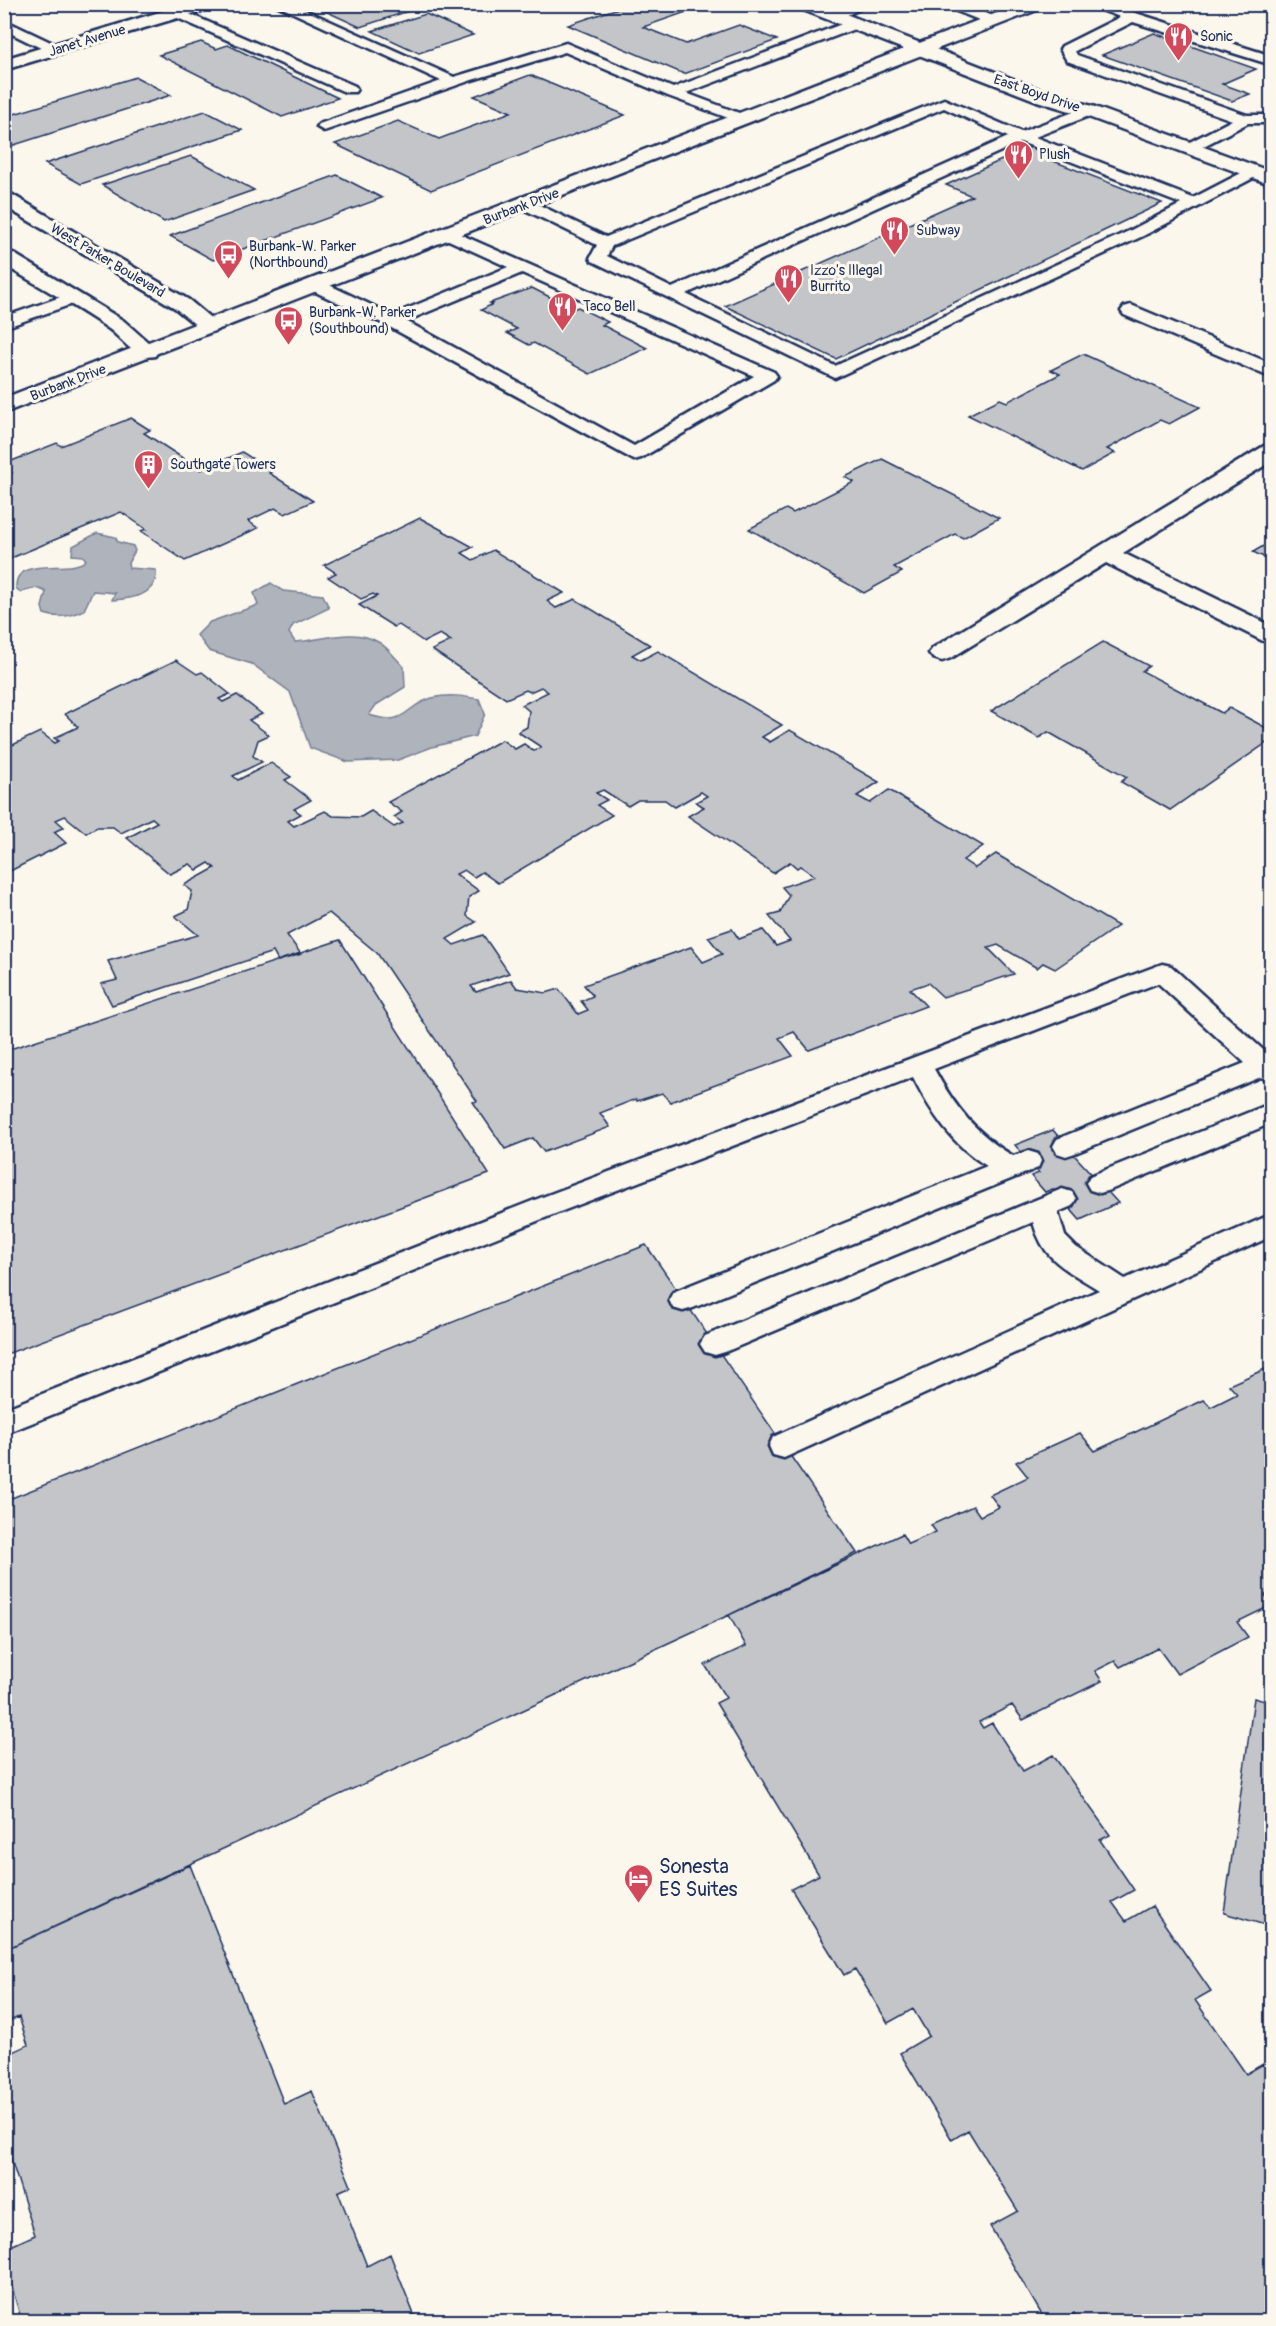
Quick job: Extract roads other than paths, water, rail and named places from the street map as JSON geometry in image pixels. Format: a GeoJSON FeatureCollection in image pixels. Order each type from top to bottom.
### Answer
{"type":"FeatureCollection","features":[{"type":"Feature","properties":{"kind":"street","name":"Janet Avenue"},"geometry":{"type":"LineString","coordinates":[[4,65],[205,4]]}},
{"type":"Feature","properties":{"kind":"street","name":"East Boyd Drive"},"geometry":{"type":"LineString","coordinates":[[804,4],[852,25],[1043,97],[1089,111],[1263,175]]}},
{"type":"Feature","properties":{"kind":"street","name":"Burbank Drive"},"geometry":{"type":"LineString","coordinates":[[4,406],[1036,4]]}},
{"type":"Feature","properties":{"kind":"street","name":"West Parker Boulevard"},"geometry":{"type":"LineString","coordinates":[[4,198],[182,304],[209,326]]}},
{"type":"Feature","properties":{"kind":"street"},"geometry":{"type":"LineString","coordinates":[[4,256],[117,325],[147,351]]}},
{"type":"Feature","properties":{"kind":"street"},"geometry":{"type":"LineString","coordinates":[[1131,311],[1272,372]]}},
{"type":"Feature","properties":{"kind":"street"},"geometry":{"type":"LineString","coordinates":[[942,652],[1272,451]]}},
{"type":"Feature","properties":{"kind":"street"},"geometry":{"type":"LineString","coordinates":[[1106,554],[1272,636]]}},
{"type":"Feature","properties":{"kind":"lane"},"geometry":{"type":"LineString","coordinates":[[280,4],[454,82]]}},
{"type":"Feature","properties":{"kind":"lane"},"geometry":{"type":"LineString","coordinates":[[834,16],[864,4]]}},
{"type":"Feature","properties":{"kind":"lane"},"geometry":{"type":"LineString","coordinates":[[945,4],[994,21]]}},
{"type":"Feature","properties":{"kind":"lane"},"geometry":{"type":"LineString","coordinates":[[1091,4],[1272,62]]}},
{"type":"Feature","properties":{"kind":"lane"},"geometry":{"type":"LineString","coordinates":[[178,13],[350,89]]}},
{"type":"Feature","properties":{"kind":"lane"},"geometry":{"type":"LineString","coordinates":[[1131,17],[1067,49],[1072,58],[1245,119],[1272,119]]}},
{"type":"Feature","properties":{"kind":"lane"},"geometry":{"type":"LineString","coordinates":[[4,24],[56,50]]}},
{"type":"Feature","properties":{"kind":"lane"},"geometry":{"type":"LineString","coordinates":[[673,93],[852,25]]}},
{"type":"Feature","properties":{"kind":"lane"},"geometry":{"type":"LineString","coordinates":[[324,127],[454,82],[566,47],[673,93],[742,119]]}},
{"type":"Feature","properties":{"kind":"lane"},"geometry":{"type":"LineString","coordinates":[[1193,203],[1021,137],[944,103],[606,243],[598,258],[835,373],[1012,292],[1193,203],[1263,175]]}},
{"type":"Feature","properties":{"kind":"lane"},"geometry":{"type":"LineString","coordinates":[[672,294],[1021,137],[1089,111]]}},
{"type":"Feature","properties":{"kind":"lane"},"geometry":{"type":"LineString","coordinates":[[1189,148],[1245,119]]}},
{"type":"Feature","properties":{"kind":"lane"},"geometry":{"type":"LineString","coordinates":[[525,204],[606,243]]}},
{"type":"Feature","properties":{"kind":"lane"},"geometry":{"type":"LineString","coordinates":[[315,285],[392,321],[634,454],[768,376],[448,234]]}},
{"type":"Feature","properties":{"kind":"lane"},"geometry":{"type":"LineString","coordinates":[[392,321],[521,267]]}},
{"type":"Feature","properties":{"kind":"lane"},"geometry":{"type":"LineString","coordinates":[[4,323],[72,298]]}},
{"type":"Feature","properties":{"kind":"lane"},"geometry":{"type":"LineString","coordinates":[[4,1422],[555,1203],[1162,972],[1268,1069],[1066,1146]]}},
{"type":"Feature","properties":{"kind":"lane"},"geometry":{"type":"LineString","coordinates":[[683,1300],[1020,1165],[981,1151],[957,1130],[936,1099],[920,1065]]}},
{"type":"Feature","properties":{"kind":"lane"},"geometry":{"type":"LineString","coordinates":[[1100,1183],[1272,1112]]}},
{"type":"Feature","properties":{"kind":"lane"},"geometry":{"type":"LineString","coordinates":[[715,1344],[1052,1203],[1052,1241],[1066,1255],[1123,1292]]}},
{"type":"Feature","properties":{"kind":"lane"},"geometry":{"type":"LineString","coordinates":[[784,1446],[1272,1224]]}},
{"type":"Feature","properties":{"kind":"place","name":"Sonic"},"geometry":{"type":"Point","coordinates":[1179,62]}},
{"type":"Feature","properties":{"kind":"place","name":"Plush"},"geometry":{"type":"Point","coordinates":[1018,180]}},
{"type":"Feature","properties":{"kind":"place","name":"Subway"},"geometry":{"type":"Point","coordinates":[895,256]}},
{"type":"Feature","properties":{"kind":"place","name":"Burbank-W. Parker (Northbound)"},"geometry":{"type":"Point","coordinates":[228,280]}},
{"type":"Feature","properties":{"kind":"place","name":"Izzo's Illegal Burrito"},"geometry":{"type":"Point","coordinates":[789,304]}},
{"type":"Feature","properties":{"kind":"place","name":"Taco Bell"},"geometry":{"type":"Point","coordinates":[562,332]}},
{"type":"Feature","properties":{"kind":"place","name":"Burbank-W. Parker (Southbound)"},"geometry":{"type":"Point","coordinates":[288,346]}},
{"type":"Feature","properties":{"kind":"place","name":"Southgate Towers"},"geometry":{"type":"Point","coordinates":[149,490]}},
{"type":"Feature","properties":{"kind":"place","name":"Sonesta ES Suites"},"geometry":{"type":"Point","coordinates":[638,1904]}}]}
